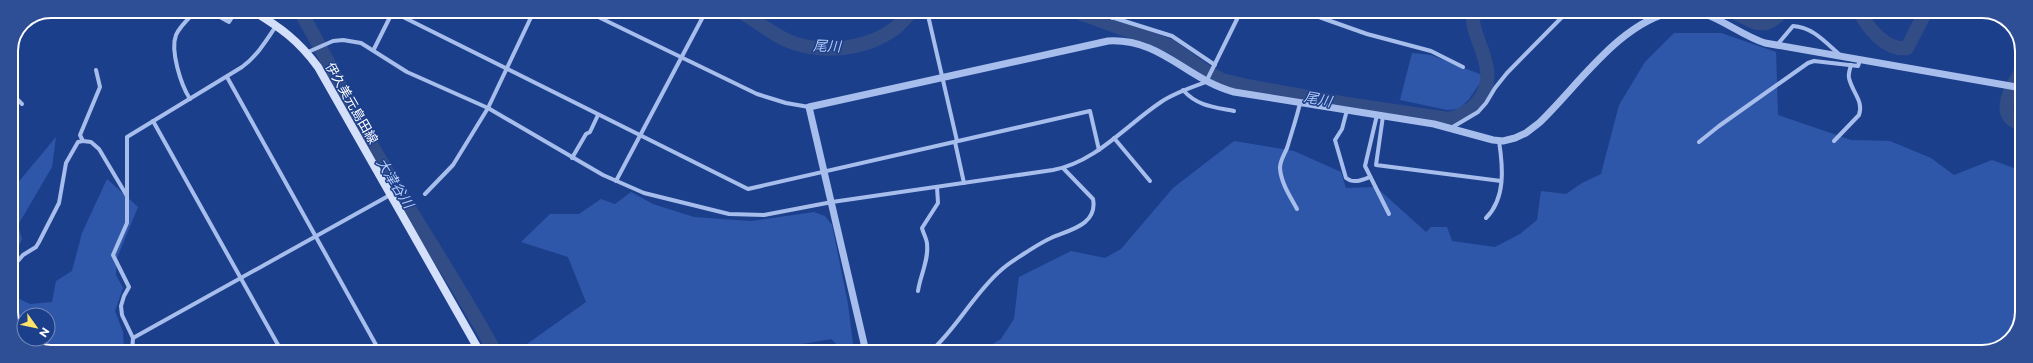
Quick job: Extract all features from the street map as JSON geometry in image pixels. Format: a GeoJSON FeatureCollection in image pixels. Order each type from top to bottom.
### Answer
{"type":"FeatureCollection","features":[{"type":"Feature","properties":{"kind":"main road","name":"伊久美元島田線"},"geometry":{"type":"LineString","coordinates":[[264,18],[311,51],[318,67],[476,345]]}},
{"type":"Feature","properties":{"kind":"street"},"geometry":{"type":"LineString","coordinates":[[188,18],[176,35],[174,46],[182,87],[190,99]]}},
{"type":"Feature","properties":{"kind":"street"},"geometry":{"type":"LineString","coordinates":[[220,18],[229,22],[232,18]]}},
{"type":"Feature","properties":{"kind":"street"},"geometry":{"type":"LineString","coordinates":[[374,49],[390,18]]}},
{"type":"Feature","properties":{"kind":"street"},"geometry":{"type":"LineString","coordinates":[[405,18],[748,189],[1090,111],[1099,150]]}},
{"type":"Feature","properties":{"kind":"street"},"geometry":{"type":"LineString","coordinates":[[425,194],[453,165],[488,108],[531,18]]}},
{"type":"Feature","properties":{"kind":"street"},"geometry":{"type":"LineString","coordinates":[[600,18],[769,99],[809,107],[1108,40],[1119,40],[1150,47],[1207,80],[1234,92],[1450,128],[1482,138],[1499,141],[1515,138],[1526,133],[1552,110],[1601,58],[1623,38],[1642,25],[1658,18]]}},
{"type":"Feature","properties":{"kind":"street"},"geometry":{"type":"LineString","coordinates":[[616,181],[680,57],[702,18]]}},
{"type":"Feature","properties":{"kind":"street"},"geometry":{"type":"LineString","coordinates":[[929,18],[964,183]]}},
{"type":"Feature","properties":{"kind":"street"},"geometry":{"type":"LineString","coordinates":[[1112,18],[1172,36],[1214,66]]}},
{"type":"Feature","properties":{"kind":"street"},"geometry":{"type":"LineString","coordinates":[[311,51],[333,41],[352,41],[361,43],[374,49],[407,72],[488,108],[572,158],[616,181],[644,193],[729,214],[764,214],[832,202],[1063,168],[1086,159],[1162,101],[1207,80],[1238,18]]}},
{"type":"Feature","properties":{"kind":"street"},"geometry":{"type":"LineString","coordinates":[[1322,18],[1367,34],[1431,51],[1463,68]]}},
{"type":"Feature","properties":{"kind":"street"},"geometry":{"type":"LineString","coordinates":[[1450,128],[1478,112],[1507,72],[1561,18]]}},
{"type":"Feature","properties":{"kind":"street"},"geometry":{"type":"LineString","coordinates":[[1712,18],[1755,40],[1777,45],[2015,87]]}},
{"type":"Feature","properties":{"kind":"street"},"geometry":{"type":"LineString","coordinates":[[132,345],[133,338],[122,315],[121,306],[129,287],[113,255],[127,223],[126,137],[227,77],[252,60],[276,25]]}},
{"type":"Feature","properties":{"kind":"street"},"geometry":{"type":"LineString","coordinates":[[1777,45],[1793,26],[1800,26],[1808,29],[1823,39],[1841,56]]}},
{"type":"Feature","properties":{"kind":"street"},"geometry":{"type":"LineString","coordinates":[[1699,142],[1808,63],[1814,61],[1858,66],[1860,60]]}},
{"type":"Feature","properties":{"kind":"street"},"geometry":{"type":"LineString","coordinates":[[1834,141],[1859,115],[1861,110],[1861,104],[1848,77],[1850,65]]}},
{"type":"Feature","properties":{"kind":"street"},"geometry":{"type":"LineString","coordinates":[[83,141],[80,136],[81,129],[92,109],[100,87],[96,70]]}},
{"type":"Feature","properties":{"kind":"street"},"geometry":{"type":"LineString","coordinates":[[227,77],[376,345]]}},
{"type":"Feature","properties":{"kind":"street"},"geometry":{"type":"LineString","coordinates":[[1183,90],[1193,100],[1201,104],[1234,111]]}},
{"type":"Feature","properties":{"kind":"street"},"geometry":{"type":"LineString","coordinates":[[18,100],[22,104]]}},
{"type":"Feature","properties":{"kind":"street"},"geometry":{"type":"LineString","coordinates":[[1297,209],[1284,185],[1280,161],[1288,146],[1289,136],[1293,130],[1300,103]]}},
{"type":"Feature","properties":{"kind":"street"},"geometry":{"type":"LineString","coordinates":[[809,107],[864,345]]}},
{"type":"Feature","properties":{"kind":"street"},"geometry":{"type":"LineString","coordinates":[[1347,110],[1342,129],[1335,140],[1346,178],[1350,181],[1357,181],[1370,177]]}},
{"type":"Feature","properties":{"kind":"street"},"geometry":{"type":"LineString","coordinates":[[572,158],[586,134],[590,132],[598,115]]}},
{"type":"Feature","properties":{"kind":"street"},"geometry":{"type":"LineString","coordinates":[[1380,116],[1365,166],[1389,214]]}},
{"type":"Feature","properties":{"kind":"street"},"geometry":{"type":"LineString","coordinates":[[1380,116],[1376,165],[1501,181]]}},
{"type":"Feature","properties":{"kind":"street"},"geometry":{"type":"LineString","coordinates":[[153,121],[278,345]]}},
{"type":"Feature","properties":{"kind":"street"},"geometry":{"type":"LineString","coordinates":[[1114,138],[1150,181]]}},
{"type":"Feature","properties":{"kind":"street"},"geometry":{"type":"LineString","coordinates":[[1486,218],[1496,204],[1501,181],[1502,166],[1499,141]]}},
{"type":"Feature","properties":{"kind":"street"},"geometry":{"type":"LineString","coordinates":[[18,260],[22,255],[36,247],[45,227],[59,203],[67,158],[78,142],[91,142],[99,149],[127,197]]}},
{"type":"Feature","properties":{"kind":"street"},"geometry":{"type":"LineString","coordinates":[[937,345],[948,334],[986,286],[1007,265],[1050,238],[1079,227],[1088,220],[1094,205],[1092,199],[1063,168]]}},
{"type":"Feature","properties":{"kind":"street"},"geometry":{"type":"LineString","coordinates":[[918,291],[920,277],[926,262],[927,243],[922,228],[938,203],[937,187]]}},
{"type":"Feature","properties":{"kind":"street"},"geometry":{"type":"LineString","coordinates":[[133,338],[390,194]]}},
{"type":"Feature","properties":{"kind":"shaded area"},"geometry":{"type":"Polygon","coordinates":[[[1674,33],[1721,33],[1776,52],[1778,115],[1851,140],[1890,141],[1931,158],[1954,175],[1992,160],[2015,168],[2015,317],[2011,329],[1999,341],[1982,345],[991,345],[1001,339],[1014,319],[1019,277],[1071,251],[1105,258],[1121,249],[1173,188],[1234,141],[1294,151],[1341,172],[1346,188],[1376,187],[1426,232],[1431,227],[1447,227],[1452,241],[1495,247],[1520,234],[1537,220],[1541,191],[1566,194],[1582,183],[1601,174],[1619,105],[1645,62],[1674,33]]]}},
{"type":"Feature","properties":{"kind":"shaded area"},"geometry":{"type":"Polygon","coordinates":[[[1412,53],[1431,55],[1482,75],[1482,80],[1469,99],[1459,109],[1447,110],[1400,100],[1412,53]]]}},
{"type":"Feature","properties":{"kind":"shaded area"},"geometry":{"type":"Polygon","coordinates":[[[56,137],[52,167],[18,225],[18,183],[56,137]]]}},
{"type":"Feature","properties":{"kind":"shaded area"},"geometry":{"type":"Polygon","coordinates":[[[107,179],[138,207],[117,258],[116,275],[123,288],[115,311],[123,332],[124,345],[56,345],[56,307],[18,307],[18,298],[30,304],[52,302],[56,281],[72,271],[82,233],[107,179]]]}},
{"type":"Feature","properties":{"kind":"shaded area"},"geometry":{"type":"Polygon","coordinates":[[[631,192],[653,204],[694,217],[751,221],[814,212],[825,216],[832,225],[848,304],[853,345],[837,345],[831,339],[797,345],[526,345],[586,302],[568,257],[521,242],[550,214],[579,214],[601,199],[615,204],[631,192]]]}},
{"type":"Feature","properties":{"kind":"shaded area"},"geometry":{"type":"Polygon","coordinates":[[[18,225],[22,239],[18,247],[18,225]]]}},
{"type":"Feature","properties":{"kind":"waterway","name":"大津谷川"},"geometry":{"type":"LineString","coordinates":[[304,18],[375,151],[491,345]]}},
{"type":"Feature","properties":{"kind":"waterway","name":"尾川"},"geometry":{"type":"LineString","coordinates":[[750,18],[786,40],[799,45],[827,49],[856,46],[870,42],[897,27],[906,18]]}},
{"type":"Feature","properties":{"kind":"waterway","name":"尾川"},"geometry":{"type":"LineString","coordinates":[[1093,18],[1170,46],[1205,71],[1222,80],[1347,104],[1448,119],[1464,114],[1471,109],[1477,103],[1485,90],[1487,77],[1486,65],[1475,30],[1473,18]]}},
{"type":"Feature","properties":{"kind":"waterway","name":"尾川"},"geometry":{"type":"LineString","coordinates":[[1746,18],[1758,23],[1770,22],[1776,18]]}},
{"type":"Feature","properties":{"kind":"waterway","name":"尾川"},"geometry":{"type":"LineString","coordinates":[[1863,18],[1878,37],[1892,46],[1899,48],[1907,48],[1922,18]]}},
{"type":"Feature","properties":{"kind":"waterway","name":"尾川"},"geometry":{"type":"LineString","coordinates":[[2015,82],[2007,100],[2006,108],[2008,115],[2015,122]]}}]}
